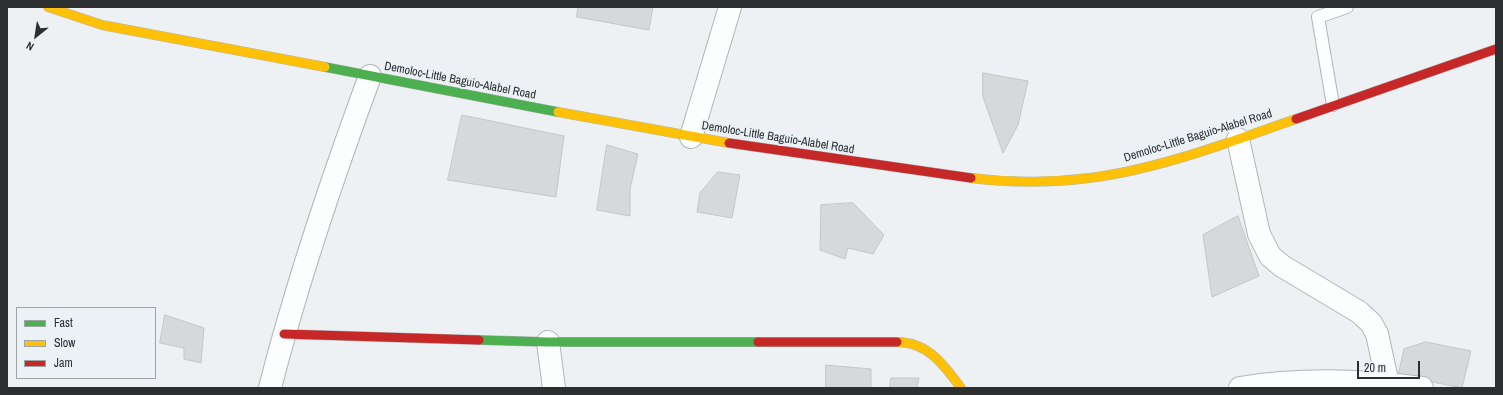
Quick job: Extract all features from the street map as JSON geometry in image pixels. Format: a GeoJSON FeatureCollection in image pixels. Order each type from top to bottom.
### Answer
{"type":"FeatureCollection","features":[{"type":"Feature","properties":{"kind":"main road","name":"Demoloc-Little Baguio-Alabel Road"},"geometry":{"type":"LineString","coordinates":[[48,7],[102,25],[691,137],[950,176],[995,181],[1048,182],[1090,178],[1138,169],[1238,138],[1496,49]]}},
{"type":"Feature","properties":{"kind":"main road"},"geometry":{"type":"LineString","coordinates":[[284,334],[548,342],[904,342],[917,344],[936,355],[961,388]]}},
{"type":"Feature","properties":{"kind":"street"},"geometry":{"type":"LineString","coordinates":[[691,137],[730,7]]}},
{"type":"Feature","properties":{"kind":"street"},"geometry":{"type":"LineString","coordinates":[[270,388],[284,334],[310,247],[370,76]]}},
{"type":"Feature","properties":{"kind":"street"},"geometry":{"type":"LineString","coordinates":[[1238,138],[1260,234],[1270,256],[1282,266],[1359,312],[1371,323],[1377,334],[1388,384]]}},
{"type":"Feature","properties":{"kind":"street"},"geometry":{"type":"LineString","coordinates":[[548,342],[554,388]]}},
{"type":"Feature","properties":{"kind":"street"},"geometry":{"type":"LineString","coordinates":[[1240,388],[1297,381],[1388,384],[1422,388]]}},
{"type":"Feature","properties":{"kind":"lane"},"geometry":{"type":"LineString","coordinates":[[1333,105],[1318,17],[1347,7]]}},
{"type":"Feature","properties":{"kind":"building"},"geometry":{"type":"Polygon","coordinates":[[[578,7],[653,7],[649,30],[577,17],[578,7]]]}},
{"type":"Feature","properties":{"kind":"building"},"geometry":{"type":"Polygon","coordinates":[[[983,73],[1028,81],[1018,125],[1003,153],[983,97],[983,73]]]}},
{"type":"Feature","properties":{"kind":"building"},"geometry":{"type":"Polygon","coordinates":[[[462,115],[564,136],[556,197],[448,180],[462,115]]]}},
{"type":"Feature","properties":{"kind":"building"},"geometry":{"type":"Polygon","coordinates":[[[607,145],[638,154],[630,189],[630,216],[597,210],[607,145]]]}},
{"type":"Feature","properties":{"kind":"building"},"geometry":{"type":"Polygon","coordinates":[[[718,172],[740,175],[732,218],[697,212],[700,193],[718,172]]]}},
{"type":"Feature","properties":{"kind":"building"},"geometry":{"type":"Polygon","coordinates":[[[853,203],[884,235],[873,254],[848,248],[845,259],[820,250],[821,205],[853,203]]]}},
{"type":"Feature","properties":{"kind":"building"},"geometry":{"type":"Polygon","coordinates":[[[1238,216],[1259,276],[1212,297],[1203,235],[1238,216]]]}},
{"type":"Feature","properties":{"kind":"building"},"geometry":{"type":"Polygon","coordinates":[[[165,315],[204,328],[201,363],[184,359],[184,348],[160,343],[165,315]]]}},
{"type":"Feature","properties":{"kind":"building"},"geometry":{"type":"Polygon","coordinates":[[[1426,342],[1471,351],[1462,388],[1398,375],[1404,349],[1426,342]]]}},
{"type":"Feature","properties":{"kind":"building"},"geometry":{"type":"Polygon","coordinates":[[[826,365],[871,369],[871,388],[826,388],[826,365]]]}},
{"type":"Feature","properties":{"kind":"building"},"geometry":{"type":"Polygon","coordinates":[[[891,378],[919,378],[917,388],[890,388],[891,378]]]}},
{"type":"Feature","properties":{"kind":"traffic: fast"},"geometry":{"type":"LineString","coordinates":[[325,67],[558,112]]}},
{"type":"Feature","properties":{"kind":"traffic: fast"},"geometry":{"type":"LineString","coordinates":[[479,340],[548,342],[758,342]]}},
{"type":"Feature","properties":{"kind":"traffic: slow"},"geometry":{"type":"LineString","coordinates":[[48,7],[102,25],[325,67]]}},
{"type":"Feature","properties":{"kind":"traffic: slow"},"geometry":{"type":"LineString","coordinates":[[558,112],[729,143]]}},
{"type":"Feature","properties":{"kind":"traffic: slow"},"geometry":{"type":"LineString","coordinates":[[971,178],[1015,182],[1045,182],[1074,180],[1115,174],[1168,162],[1296,119]]}},
{"type":"Feature","properties":{"kind":"traffic: slow"},"geometry":{"type":"LineString","coordinates":[[897,342],[908,343],[926,350],[941,363],[961,388]]}},
{"type":"Feature","properties":{"kind":"traffic: jam"},"geometry":{"type":"LineString","coordinates":[[1296,119],[1496,49]]}},
{"type":"Feature","properties":{"kind":"traffic: jam"},"geometry":{"type":"LineString","coordinates":[[729,143],[971,178]]}},
{"type":"Feature","properties":{"kind":"traffic: jam"},"geometry":{"type":"LineString","coordinates":[[284,334],[479,340]]}},
{"type":"Feature","properties":{"kind":"traffic: jam"},"geometry":{"type":"LineString","coordinates":[[758,342],[897,342]]}}]}
